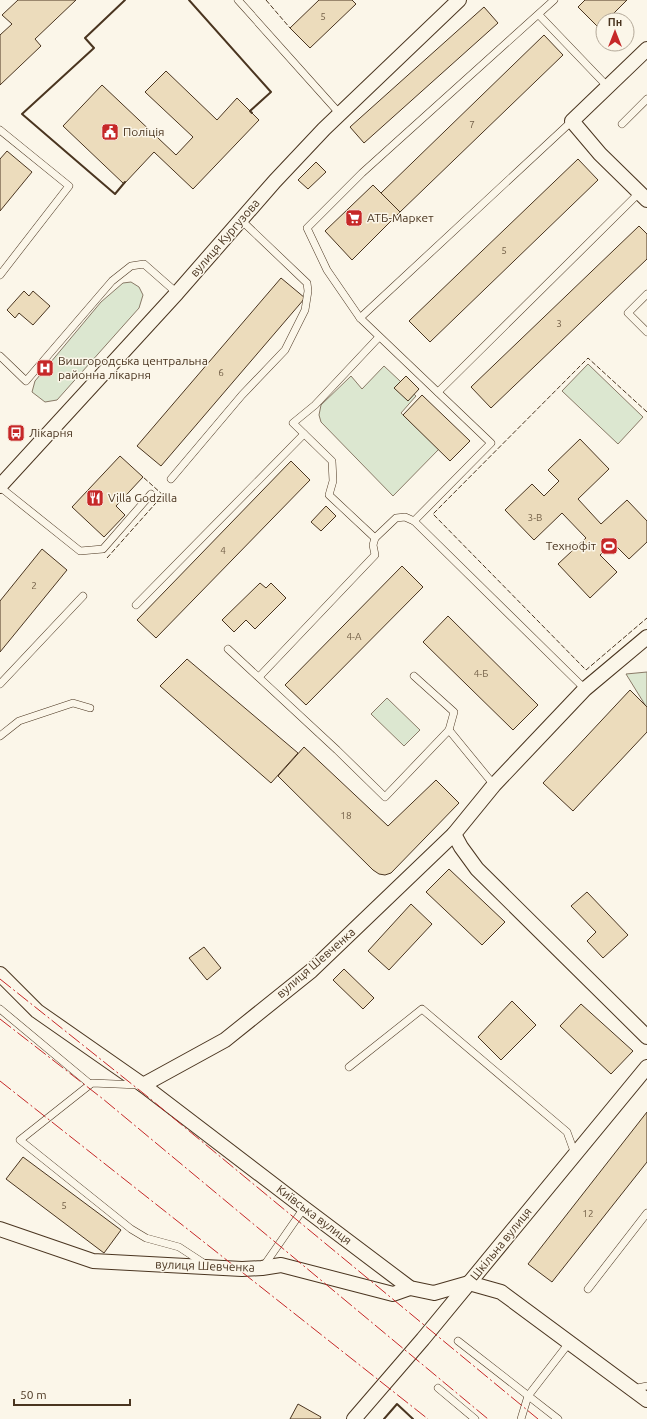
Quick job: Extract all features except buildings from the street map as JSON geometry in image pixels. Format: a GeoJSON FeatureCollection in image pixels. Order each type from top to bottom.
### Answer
{"type":"FeatureCollection","features":[{"type":"Feature","properties":{"kind":"street","name":"вулиця Кургузова"},"geometry":{"type":"LineString","coordinates":[[0,487],[324,129],[460,0]]}},
{"type":"Feature","properties":{"kind":"street"},"geometry":{"type":"LineString","coordinates":[[643,196],[600,154],[572,121],[647,49]]}},
{"type":"Feature","properties":{"kind":"street","name":"вулиця Шевченка"},"geometry":{"type":"LineString","coordinates":[[143,1085],[225,1040],[311,971],[454,834],[494,785],[585,689],[647,637]]}},
{"type":"Feature","properties":{"kind":"street"},"geometry":{"type":"LineString","coordinates":[[454,834],[461,847],[477,869],[647,1038]]}},
{"type":"Feature","properties":{"kind":"street","name":"Київська вулиця"},"geometry":{"type":"LineString","coordinates":[[0,974],[37,1011],[143,1085],[410,1288],[434,1292],[469,1283]]}},
{"type":"Feature","properties":{"kind":"street","name":"Шкільна вулиця"},"geometry":{"type":"LineString","coordinates":[[354,1419],[469,1283],[647,1067]]}},
{"type":"Feature","properties":{"kind":"street","name":"вулиця Шевченка"},"geometry":{"type":"LineString","coordinates":[[0,1229],[93,1261],[242,1269],[281,1265],[394,1294],[410,1288]]}},
{"type":"Feature","properties":{"kind":"street"},"geometry":{"type":"LineString","coordinates":[[469,1283],[501,1292],[647,1400]]}},
{"type":"Feature","properties":{"kind":"lane"},"geometry":{"type":"LineString","coordinates":[[238,0],[340,114]]}},
{"type":"Feature","properties":{"kind":"lane"},"geometry":{"type":"LineString","coordinates":[[414,521],[490,443],[360,318],[327,270],[307,228],[362,173],[554,0]]}},
{"type":"Feature","properties":{"kind":"lane"},"geometry":{"type":"LineString","coordinates":[[539,15],[608,87]]}},
{"type":"Feature","properties":{"kind":"lane"},"geometry":{"type":"LineString","coordinates":[[622,124],[647,99]]}},
{"type":"Feature","properties":{"kind":"lane"},"geometry":{"type":"LineString","coordinates":[[360,318],[572,121]]}},
{"type":"Feature","properties":{"kind":"lane"},"geometry":{"type":"LineString","coordinates":[[0,130],[69,186],[0,275]]}},
{"type":"Feature","properties":{"kind":"lane"},"geometry":{"type":"LineString","coordinates":[[438,392],[643,196]]}},
{"type":"Feature","properties":{"kind":"lane"},"geometry":{"type":"LineString","coordinates":[[171,479],[242,395],[285,350],[307,305],[307,283],[241,220]]}},
{"type":"Feature","properties":{"kind":"lane"},"geometry":{"type":"LineString","coordinates":[[0,356],[26,380],[112,281],[131,266],[144,264],[177,293]]}},
{"type":"Feature","properties":{"kind":"lane"},"geometry":{"type":"LineString","coordinates":[[647,294],[628,313],[647,332]]}},
{"type":"Feature","properties":{"kind":"lane"},"geometry":{"type":"LineString","coordinates":[[375,538],[329,495],[333,481],[332,461],[293,423],[315,404],[379,337]]}},
{"type":"Feature","properties":{"kind":"lane"},"geometry":{"type":"LineString","coordinates":[[136,605],[304,434]]}},
{"type":"Feature","properties":{"kind":"lane"},"geometry":{"type":"LineString","coordinates":[[0,487],[80,551],[103,549],[151,494]]}},
{"type":"Feature","properties":{"kind":"lane"},"geometry":{"type":"LineString","coordinates":[[259,676],[375,555],[373,544],[375,538],[396,518],[406,517],[414,521],[585,689]]}},
{"type":"Feature","properties":{"kind":"lane"},"geometry":{"type":"LineString","coordinates":[[0,684],[83,596]]}},
{"type":"Feature","properties":{"kind":"lane"},"geometry":{"type":"LineString","coordinates":[[228,649],[259,676],[385,797],[450,730],[454,712],[414,676]]}},
{"type":"Feature","properties":{"kind":"lane"},"geometry":{"type":"LineString","coordinates":[[0,736],[20,721],[73,703],[90,708]]}},
{"type":"Feature","properties":{"kind":"lane"},"geometry":{"type":"LineString","coordinates":[[450,730],[494,785]]}},
{"type":"Feature","properties":{"kind":"lane"},"geometry":{"type":"LineString","coordinates":[[0,1009],[90,1084]]}},
{"type":"Feature","properties":{"kind":"lane"},"geometry":{"type":"LineString","coordinates":[[349,1067],[422,1009],[567,1132],[575,1154]]}},
{"type":"Feature","properties":{"kind":"lane"},"geometry":{"type":"LineString","coordinates":[[143,1085],[92,1083],[20,1140],[131,1229],[146,1238],[179,1247],[209,1267]]}},
{"type":"Feature","properties":{"kind":"lane"},"geometry":{"type":"LineString","coordinates":[[262,1268],[304,1208]]}},
{"type":"Feature","properties":{"kind":"lane"},"geometry":{"type":"LineString","coordinates":[[588,1289],[647,1213]]}},
{"type":"Feature","properties":{"kind":"lane"},"geometry":{"type":"LineString","coordinates":[[458,1340],[558,1419]]}},
{"type":"Feature","properties":{"kind":"lane"},"geometry":{"type":"LineString","coordinates":[[521,1419],[528,1396],[570,1343]]}},
{"type":"Feature","properties":{"kind":"lane"},"geometry":{"type":"LineString","coordinates":[[632,1389],[647,1386]]}},
{"type":"Feature","properties":{"kind":"lane"},"geometry":{"type":"LineString","coordinates":[[438,1388],[475,1419]]}},
{"type":"Feature","properties":{"kind":"green space"},"geometry":{"type":"Polygon","coordinates":[[[131,282],[139,287],[143,295],[139,308],[57,400],[45,402],[32,392],[35,381],[101,302],[123,283],[131,282]]]}},
{"type":"Feature","properties":{"kind":"green space"},"geometry":{"type":"Polygon","coordinates":[[[588,364],[643,417],[618,444],[562,391],[588,364]]]}},
{"type":"Feature","properties":{"kind":"green space"},"geometry":{"type":"Polygon","coordinates":[[[384,366],[416,396],[401,413],[439,449],[393,496],[321,422],[319,415],[321,405],[351,376],[362,389],[384,366]]]}},
{"type":"Feature","properties":{"kind":"green space"},"geometry":{"type":"Polygon","coordinates":[[[647,672],[647,708],[626,674],[647,672]]]}},
{"type":"Feature","properties":{"kind":"green space"},"geometry":{"type":"Polygon","coordinates":[[[387,698],[420,730],[404,746],[371,714],[387,698]]]}},
{"type":"Feature","properties":{"kind":"fence"},"geometry":{"type":"LineString","coordinates":[[266,0],[290,28]]}},
{"type":"Feature","properties":{"kind":"fence"},"geometry":{"type":"LineString","coordinates":[[647,412],[588,358],[433,514],[586,670],[647,618]]}},
{"type":"Feature","properties":{"kind":"fence"},"geometry":{"type":"LineString","coordinates":[[107,558],[163,495],[143,477]]}},
{"type":"Feature","properties":{"kind":"wall"},"geometry":{"type":"LineString","coordinates":[[125,0],[85,38],[94,48],[22,114],[115,194],[125,182]]}},
{"type":"Feature","properties":{"kind":"wall"},"geometry":{"type":"LineString","coordinates":[[189,0],[271,92],[250,111],[252,113]]}},
{"type":"Feature","properties":{"kind":"wall"},"geometry":{"type":"LineString","coordinates":[[384,1419],[397,1404],[413,1419]]}},
{"type":"Feature","properties":{"kind":"power"},"geometry":{"type":"LineString","coordinates":[[0,979],[148,1097],[538,1419]]}},
{"type":"Feature","properties":{"kind":"power"},"geometry":{"type":"LineString","coordinates":[[0,1019],[103,1099],[488,1419]]}},
{"type":"Feature","properties":{"kind":"power"},"geometry":{"type":"LineString","coordinates":[[0,1081],[428,1419]]}},
{"type":"Feature","properties":{"kind":"place","name":"Поліція"},"geometry":{"type":"Point","coordinates":[110,132]}},
{"type":"Feature","properties":{"kind":"place","name":"АТБ-Маркет"},"geometry":{"type":"Point","coordinates":[354,218]}},
{"type":"Feature","properties":{"kind":"place","name":"Вишгородська центральна районна лікарня"},"geometry":{"type":"Point","coordinates":[45,368]}},
{"type":"Feature","properties":{"kind":"place","name":"Лікарня"},"geometry":{"type":"Point","coordinates":[16,433]}},
{"type":"Feature","properties":{"kind":"place","name":"Villa Godzilla"},"geometry":{"type":"Point","coordinates":[95,498]}},
{"type":"Feature","properties":{"kind":"place","name":"Технофіт"},"geometry":{"type":"Point","coordinates":[609,546]}}]}
